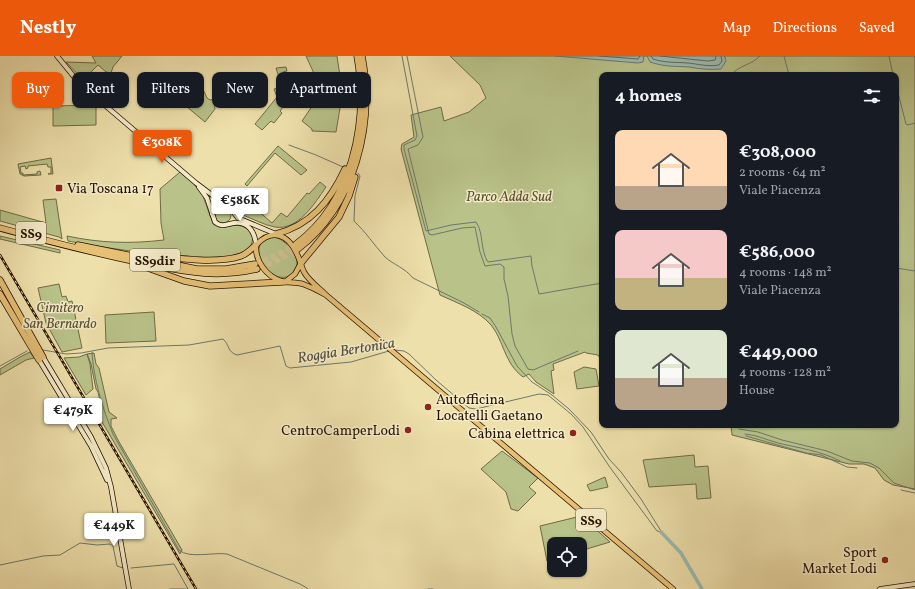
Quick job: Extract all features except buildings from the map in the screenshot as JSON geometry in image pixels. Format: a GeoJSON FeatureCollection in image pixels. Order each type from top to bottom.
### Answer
{"type":"FeatureCollection","features":[{"type":"Feature","properties":{"kind":"highway"},"geometry":{"type":"LineString","coordinates":[[357,56],[360,76],[360,106],[355,147],[347,175],[334,202],[316,226],[297,246],[322,228],[335,210],[351,177],[360,143],[364,120],[365,99],[362,56]]}},
{"type":"Feature","properties":{"kind":"highway"},"geometry":{"type":"LineString","coordinates":[[301,263],[334,225],[345,206],[362,150],[360,143]]}},
{"type":"Feature","properties":{"kind":"highway"},"geometry":{"type":"LineString","coordinates":[[276,234],[302,225],[320,209],[341,179],[355,147]]}},
{"type":"Feature","properties":{"kind":"highway","name":"SS9"},"geometry":{"type":"LineString","coordinates":[[0,225],[65,244],[118,256]]}},
{"type":"Feature","properties":{"kind":"highway"},"geometry":{"type":"LineString","coordinates":[[0,228],[65,244]]}},
{"type":"Feature","properties":{"kind":"highway"},"geometry":{"type":"LineString","coordinates":[[118,256],[134,253],[181,259],[213,260],[239,256],[256,245]]}},
{"type":"Feature","properties":{"kind":"highway"},"geometry":{"type":"LineString","coordinates":[[118,256],[154,269],[178,280],[198,284],[223,286],[259,282],[284,282]]}},
{"type":"Feature","properties":{"kind":"highway","name":"SS9dir"},"geometry":{"type":"LineString","coordinates":[[118,256],[203,269],[256,267]]}},
{"type":"Feature","properties":{"kind":"highway"},"geometry":{"type":"LineString","coordinates":[[0,280],[41,358]]}},
{"type":"Feature","properties":{"kind":"highway"},"geometry":{"type":"LineString","coordinates":[[0,294],[41,358]]}},
{"type":"Feature","properties":{"kind":"main road"},"geometry":{"type":"LineString","coordinates":[[276,234],[285,238],[294,248],[308,277],[326,295],[303,284],[284,282],[272,276],[261,265],[257,258],[256,245],[266,237],[276,234]]}},
{"type":"Feature","properties":{"kind":"main road"},"geometry":{"type":"LineString","coordinates":[[284,282],[295,274],[301,263]]}},
{"type":"Feature","properties":{"kind":"main road","name":"SS9"},"geometry":{"type":"LineString","coordinates":[[326,295],[673,589]]}},
{"type":"Feature","properties":{"kind":"street"},"geometry":{"type":"LineString","coordinates":[[57,56],[80,84],[196,183],[229,206],[241,220],[276,234]]}},
{"type":"Feature","properties":{"kind":"street"},"geometry":{"type":"LineString","coordinates":[[196,183],[207,198],[212,217],[218,224],[239,223],[249,227],[255,235],[256,245]]}},
{"type":"Feature","properties":{"kind":"street"},"geometry":{"type":"LineString","coordinates":[[212,217],[216,207],[225,204]]}},
{"type":"Feature","properties":{"kind":"street"},"geometry":{"type":"LineString","coordinates":[[228,224],[233,219],[233,212]]}},
{"type":"Feature","properties":{"kind":"street"},"geometry":{"type":"LineString","coordinates":[[41,358],[100,454],[108,475],[129,589]]}},
{"type":"Feature","properties":{"kind":"street"},"geometry":{"type":"LineString","coordinates":[[880,589],[915,584]]}},
{"type":"Feature","properties":{"kind":"green space"},"geometry":{"type":"Polygon","coordinates":[[[92,56],[122,56],[113,67],[111,72],[106,72],[98,65],[91,72],[76,72],[66,62],[96,63],[92,56]]]}},
{"type":"Feature","properties":{"kind":"green space"},"geometry":{"type":"Polygon","coordinates":[[[306,56],[337,56],[339,72],[313,72],[306,56]]]}},
{"type":"Feature","properties":{"kind":"green space","name":"Parco Adda Sud"},"geometry":{"type":"Polygon","coordinates":[[[450,56],[915,56],[915,489],[893,485],[884,480],[875,468],[864,464],[849,464],[732,435],[731,428],[899,428],[899,72],[599,72],[599,356],[585,352],[553,364],[554,370],[551,371],[554,394],[536,382],[529,374],[523,377],[517,371],[508,359],[495,331],[486,320],[467,307],[440,295],[401,149],[402,144],[414,137],[411,115],[441,107],[444,121],[469,112],[486,98],[480,85],[450,56]]]}},
{"type":"Feature","properties":{"kind":"green space"},"geometry":{"type":"Polygon","coordinates":[[[286,67],[287,71],[277,72],[276,68],[286,67]]]}},
{"type":"Feature","properties":{"kind":"green space"},"geometry":{"type":"Polygon","coordinates":[[[204,91],[207,98],[212,100],[212,108],[215,109],[205,122],[188,108],[204,108],[204,91]]]}},
{"type":"Feature","properties":{"kind":"green space"},"geometry":{"type":"Polygon","coordinates":[[[276,98],[276,108],[282,108],[280,111],[282,113],[274,123],[271,121],[262,130],[255,124],[276,98]]]}},
{"type":"Feature","properties":{"kind":"green space"},"geometry":{"type":"Polygon","coordinates":[[[64,106],[72,106],[72,108],[96,108],[96,125],[53,126],[53,108],[64,108],[64,106]]]}},
{"type":"Feature","properties":{"kind":"green space"},"geometry":{"type":"Polygon","coordinates":[[[311,108],[340,108],[336,132],[312,131],[312,129],[302,121],[311,108]]]}},
{"type":"Feature","properties":{"kind":"green space"},"geometry":{"type":"Polygon","coordinates":[[[278,146],[307,170],[301,175],[275,153],[247,186],[245,184],[278,146]]]}},
{"type":"Feature","properties":{"kind":"green space"},"geometry":{"type":"Polygon","coordinates":[[[51,158],[53,174],[48,174],[51,173],[51,167],[48,167],[47,164],[28,166],[26,169],[25,166],[20,167],[23,175],[37,174],[37,172],[40,171],[41,175],[24,176],[20,174],[18,164],[51,158]]]}},
{"type":"Feature","properties":{"kind":"green space"},"geometry":{"type":"Polygon","coordinates":[[[180,172],[194,184],[203,196],[213,224],[222,227],[235,225],[245,227],[251,231],[252,243],[247,250],[231,256],[186,257],[131,251],[68,241],[67,236],[115,242],[164,240],[161,223],[160,189],[180,172]]]}},
{"type":"Feature","properties":{"kind":"green space"},"geometry":{"type":"Polygon","coordinates":[[[320,182],[326,187],[317,201],[305,214],[291,225],[283,227],[271,226],[243,215],[241,210],[243,205],[259,201],[260,204],[256,209],[272,223],[281,213],[287,217],[307,193],[309,194],[320,182]]]}},
{"type":"Feature","properties":{"kind":"green space"},"geometry":{"type":"Polygon","coordinates":[[[56,199],[62,239],[0,221],[0,210],[46,223],[43,200],[56,199]]]}},
{"type":"Feature","properties":{"kind":"green space"},"geometry":{"type":"Polygon","coordinates":[[[220,207],[226,207],[231,212],[229,221],[226,223],[220,223],[215,218],[215,212],[220,207]]]}},
{"type":"Feature","properties":{"kind":"green space"},"geometry":{"type":"Polygon","coordinates":[[[0,236],[60,250],[60,253],[0,239],[0,236]]]}},
{"type":"Feature","properties":{"kind":"green space"},"geometry":{"type":"Polygon","coordinates":[[[274,237],[280,239],[290,248],[297,260],[297,266],[294,272],[289,276],[281,277],[274,275],[262,262],[259,254],[260,246],[264,240],[274,237]]]}},
{"type":"Feature","properties":{"kind":"green space","name":"Cimitero San Bernardo"},"geometry":{"type":"Polygon","coordinates":[[[59,284],[62,297],[66,296],[68,302],[72,301],[82,348],[62,352],[46,323],[38,288],[59,284]]]}},
{"type":"Feature","properties":{"kind":"green space"},"geometry":{"type":"Polygon","coordinates":[[[154,312],[156,341],[106,343],[105,315],[154,312]]]}},
{"type":"Feature","properties":{"kind":"green space"},"geometry":{"type":"Polygon","coordinates":[[[30,352],[34,358],[26,360],[0,375],[0,369],[30,352]]]}},
{"type":"Feature","properties":{"kind":"green space"},"geometry":{"type":"Polygon","coordinates":[[[94,353],[109,412],[117,418],[111,419],[111,426],[182,550],[180,554],[92,405],[100,401],[87,354],[94,353]]]}},
{"type":"Feature","properties":{"kind":"green space"},"geometry":{"type":"Polygon","coordinates":[[[87,354],[90,364],[93,389],[86,395],[64,358],[79,357],[87,354]]]}},
{"type":"Feature","properties":{"kind":"green space"},"geometry":{"type":"Polygon","coordinates":[[[584,367],[596,369],[599,386],[577,389],[574,372],[584,367]]]}},
{"type":"Feature","properties":{"kind":"green space"},"geometry":{"type":"Polygon","coordinates":[[[502,451],[538,478],[529,487],[536,493],[518,511],[511,509],[506,492],[481,469],[502,451]]]}},
{"type":"Feature","properties":{"kind":"green space"},"geometry":{"type":"Polygon","coordinates":[[[694,455],[695,467],[708,466],[711,498],[697,499],[696,484],[649,487],[643,460],[694,455]]]}},
{"type":"Feature","properties":{"kind":"green space"},"geometry":{"type":"Polygon","coordinates":[[[605,477],[608,487],[590,491],[587,485],[605,477]]]}},
{"type":"Feature","properties":{"kind":"green space"},"geometry":{"type":"Polygon","coordinates":[[[581,516],[610,542],[587,549],[587,537],[547,537],[547,561],[540,526],[581,516]]]}},
{"type":"Feature","properties":{"kind":"water"},"geometry":{"type":"Polygon","coordinates":[[[555,56],[644,56],[643,62],[638,63],[555,56]]]}},
{"type":"Feature","properties":{"kind":"water"},"geometry":{"type":"Polygon","coordinates":[[[647,56],[724,56],[726,61],[721,69],[705,69],[660,65],[650,62],[647,56]]]}},
{"type":"Feature","properties":{"kind":"waterway"},"geometry":{"type":"LineString","coordinates":[[402,56],[417,136],[415,140],[404,145],[404,149],[426,231],[451,225],[476,222],[480,231],[484,253],[488,262],[531,256],[539,294],[599,284]]}},
{"type":"Feature","properties":{"kind":"waterway"},"geometry":{"type":"LineString","coordinates":[[407,56],[423,137],[418,145],[408,149],[429,234],[432,235],[462,228],[475,227],[480,252],[485,266],[500,264],[504,267],[504,279],[508,296],[512,334],[515,346],[528,369],[533,370],[578,351]]}},
{"type":"Feature","properties":{"kind":"waterway"},"geometry":{"type":"LineString","coordinates":[[734,72],[760,56]]}},
{"type":"Feature","properties":{"kind":"waterway"},"geometry":{"type":"LineString","coordinates":[[784,56],[788,72]]}},
{"type":"Feature","properties":{"kind":"waterway"},"geometry":{"type":"LineString","coordinates":[[889,56],[892,72]]}},
{"type":"Feature","properties":{"kind":"waterway"},"geometry":{"type":"LineString","coordinates":[[899,97],[906,124],[908,125],[915,123]]}},
{"type":"Feature","properties":{"kind":"waterway"},"geometry":{"type":"LineString","coordinates":[[289,145],[343,167]]}},
{"type":"Feature","properties":{"kind":"waterway"},"geometry":{"type":"LineString","coordinates":[[358,173],[360,176],[355,196],[354,221],[385,257],[413,278],[479,312]]}},
{"type":"Feature","properties":{"kind":"waterway"},"geometry":{"type":"LineString","coordinates":[[899,268],[915,271]]}},
{"type":"Feature","properties":{"kind":"waterway","name":"Roggia Bertonica"},"geometry":{"type":"LineString","coordinates":[[482,314],[490,318],[517,366],[532,382],[552,395],[569,409],[591,432],[609,459],[621,472],[641,499],[661,531]]}},
{"type":"Feature","properties":{"kind":"waterway","name":"Roggia Bertonica"},"geometry":{"type":"LineString","coordinates":[[43,350],[66,354],[108,348],[189,345],[223,339],[230,350],[237,355],[280,346],[286,366],[290,368],[351,362],[389,351]]}},
{"type":"Feature","properties":{"kind":"waterway","name":"Roggia Bertonica"},"geometry":{"type":"LineString","coordinates":[[394,350],[404,351],[409,354],[436,380],[469,408],[476,409],[539,394],[548,395],[571,414],[583,427],[609,466],[657,531],[661,532]]}},
{"type":"Feature","properties":{"kind":"waterway","name":"Roggia Bertonica"},"geometry":{"type":"LineString","coordinates":[[0,366],[27,351]]}},
{"type":"Feature","properties":{"kind":"waterway"},"geometry":{"type":"LineString","coordinates":[[92,352],[94,372],[99,393],[113,434],[179,550],[183,553],[195,555],[227,554],[300,584],[307,589]]}},
{"type":"Feature","properties":{"kind":"waterway"},"geometry":{"type":"LineString","coordinates":[[739,429],[758,432],[782,440],[827,451],[852,461],[870,463],[879,468],[894,483],[915,490]]}},
{"type":"Feature","properties":{"kind":"waterway"},"geometry":{"type":"LineString","coordinates":[[745,434],[818,452],[840,461]]}},
{"type":"Feature","properties":{"kind":"waterway"},"geometry":{"type":"LineString","coordinates":[[746,436],[806,453],[821,455],[847,467],[857,468]]}},
{"type":"Feature","properties":{"kind":"waterway"},"geometry":{"type":"LineString","coordinates":[[901,490],[915,493]]}},
{"type":"Feature","properties":{"kind":"waterway"},"geometry":{"type":"LineString","coordinates":[[661,532],[681,553],[702,589]]}},
{"type":"Feature","properties":{"kind":"waterway"},"geometry":{"type":"LineString","coordinates":[[0,565],[43,556],[60,555],[80,543],[97,545],[110,544],[113,546],[117,566],[123,568]]}},
{"type":"Feature","properties":{"kind":"waterway"},"geometry":{"type":"LineString","coordinates":[[131,568],[174,564],[188,589]]}},
{"type":"Feature","properties":{"kind":"waterway"},"geometry":{"type":"LineString","coordinates":[[170,589],[186,589]]}},
{"type":"Feature","properties":{"kind":"waterway"},"geometry":{"type":"LineString","coordinates":[[428,589],[433,589]]}},
{"type":"Feature","properties":{"kind":"tunnel"},"geometry":{"type":"LineString","coordinates":[[255,264],[275,256],[295,244]]}},
{"type":"Feature","properties":{"kind":"tunnel"},"geometry":{"type":"LineString","coordinates":[[259,268],[279,260],[298,249]]}},
{"type":"Feature","properties":{"kind":"railway"},"geometry":{"type":"LineString","coordinates":[[0,255],[196,589]]}},
{"type":"Feature","properties":{"kind":"place","name":"Via Toscana 17"},"geometry":{"type":"Point","coordinates":[59,188]}},
{"type":"Feature","properties":{"kind":"place","name":"Autofficina Locatelli Gaetano"},"geometry":{"type":"Point","coordinates":[428,407]}},
{"type":"Feature","properties":{"kind":"place","name":"CentroCamperLodi"},"geometry":{"type":"Point","coordinates":[408,430]}},
{"type":"Feature","properties":{"kind":"place","name":"Cabina elettrica"},"geometry":{"type":"Point","coordinates":[573,433]}},
{"type":"Feature","properties":{"kind":"place","name":"Sport Market Lodi"},"geometry":{"type":"Point","coordinates":[885,560]}}]}
